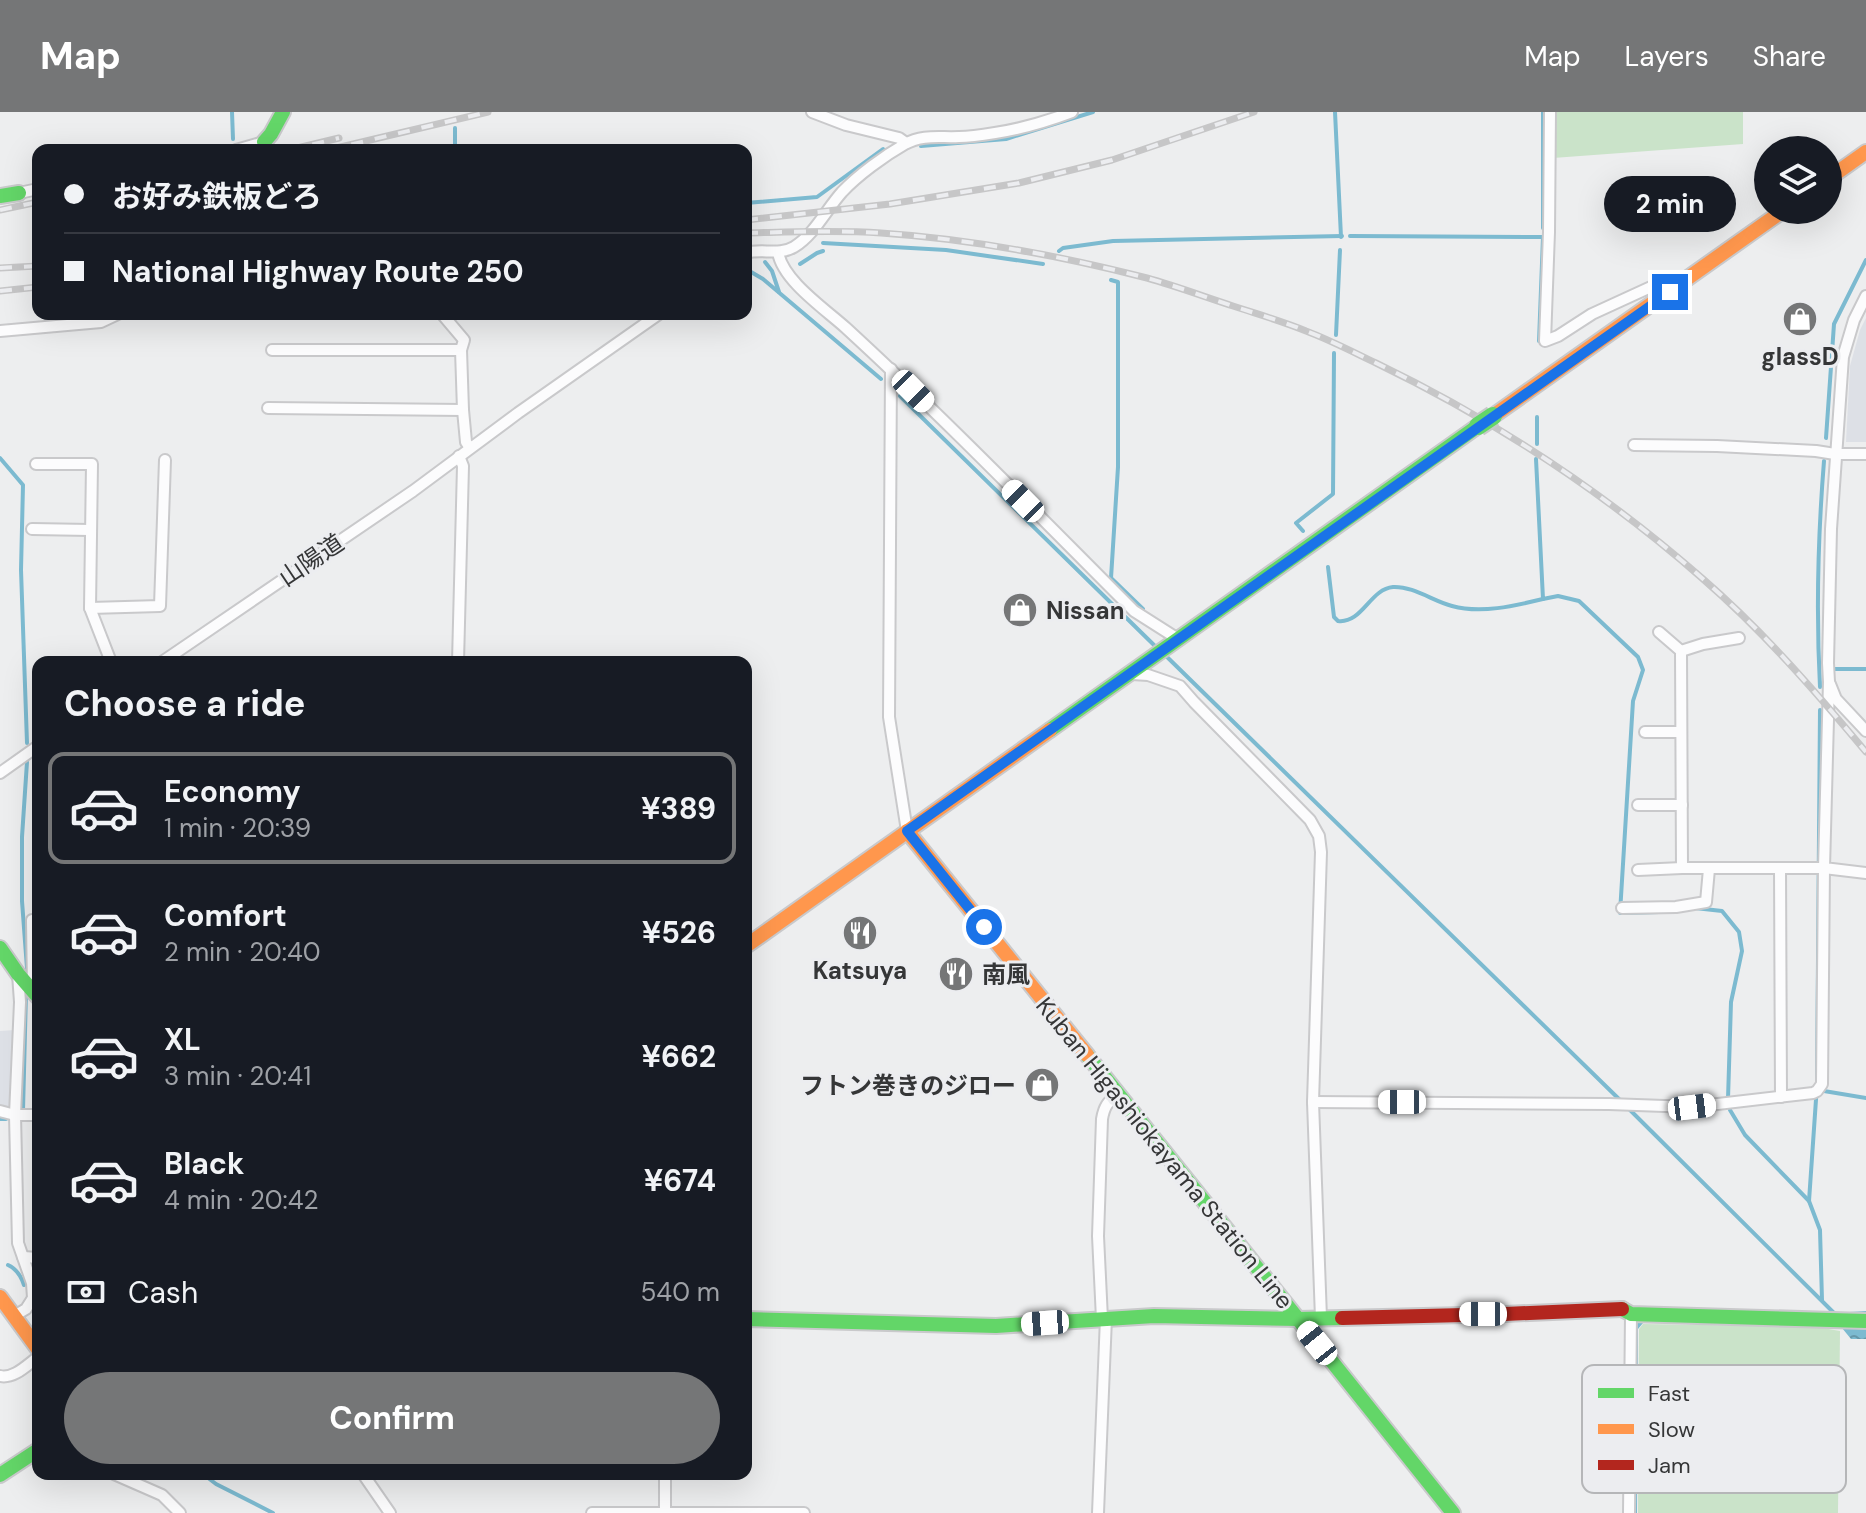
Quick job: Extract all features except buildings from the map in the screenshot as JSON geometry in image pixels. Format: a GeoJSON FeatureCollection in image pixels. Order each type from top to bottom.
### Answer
{"type":"FeatureCollection","features":[{"type":"Feature","properties":{"kind":"main road"},"geometry":{"type":"LineString","coordinates":[[264,142],[283,112]]}},
{"type":"Feature","properties":{"kind":"main road"},"geometry":{"type":"LineString","coordinates":[[1842,169],[1866,152]]}},
{"type":"Feature","properties":{"kind":"main road"},"geometry":{"type":"LineString","coordinates":[[0,196],[19,193]]}},
{"type":"Feature","properties":{"kind":"main road"},"geometry":{"type":"LineString","coordinates":[[752,942],[1765,224]]}},
{"type":"Feature","properties":{"kind":"main road","name":"Kuban Higashiokayama Station Line"},"geometry":{"type":"LineString","coordinates":[[907,831],[1453,1513]]}},
{"type":"Feature","properties":{"kind":"main road"},"geometry":{"type":"LineString","coordinates":[[0,948],[32,982]]}},
{"type":"Feature","properties":{"kind":"main road"},"geometry":{"type":"LineString","coordinates":[[0,1297],[32,1341]]}},
{"type":"Feature","properties":{"kind":"main road"},"geometry":{"type":"LineString","coordinates":[[752,1319],[996,1326],[1104,1319],[1216,1316],[1298,1319],[1621,1308],[1631,1314],[1860,1321]]}},
{"type":"Feature","properties":{"kind":"main road"},"geometry":{"type":"LineString","coordinates":[[0,1475],[32,1456]]}},
{"type":"Feature","properties":{"kind":"street"},"geometry":{"type":"LineString","coordinates":[[812,112],[846,125],[899,138],[906,143]]}},
{"type":"Feature","properties":{"kind":"street"},"geometry":{"type":"LineString","coordinates":[[752,252],[778,252],[794,247],[811,232],[854,179],[906,143],[925,137],[998,133],[1072,112]]}},
{"type":"Feature","properties":{"kind":"street"},"geometry":{"type":"LineString","coordinates":[[1550,112],[1545,341],[1592,314],[1653,286],[1664,286],[1670,292]]}},
{"type":"Feature","properties":{"kind":"street"},"geometry":{"type":"LineString","coordinates":[[257,144],[264,142]]}},
{"type":"Feature","properties":{"kind":"street"},"geometry":{"type":"LineString","coordinates":[[19,193],[32,190]]}},
{"type":"Feature","properties":{"kind":"street"},"geometry":{"type":"LineString","coordinates":[[778,252],[779,260],[796,282],[891,369],[1134,611],[1175,641]]}},
{"type":"Feature","properties":{"kind":"street"},"geometry":{"type":"LineString","coordinates":[[1313,1102],[1692,1107],[1816,1091],[1822,1084],[1821,868],[1835,454],[1843,357],[1854,320],[1866,296]]}},
{"type":"Feature","properties":{"kind":"street"},"geometry":{"type":"LineString","coordinates":[[0,331],[105,320]]}},
{"type":"Feature","properties":{"kind":"street"},"geometry":{"type":"LineString","coordinates":[[447,320],[464,340],[461,350],[463,410],[466,442],[470,448]]}},
{"type":"Feature","properties":{"kind":"street","name":"山陽道"},"geometry":{"type":"LineString","coordinates":[[171,656],[413,491],[651,320]]}},
{"type":"Feature","properties":{"kind":"street"},"geometry":{"type":"LineString","coordinates":[[272,350],[461,350]]}},
{"type":"Feature","properties":{"kind":"street"},"geometry":{"type":"LineString","coordinates":[[891,369],[889,717],[907,831]]}},
{"type":"Feature","properties":{"kind":"street"},"geometry":{"type":"LineString","coordinates":[[268,408],[463,410]]}},
{"type":"Feature","properties":{"kind":"street"},"geometry":{"type":"LineString","coordinates":[[1634,445],[1866,454]]}},
{"type":"Feature","properties":{"kind":"street"},"geometry":{"type":"LineString","coordinates":[[458,656],[463,466],[459,456]]}},
{"type":"Feature","properties":{"kind":"street"},"geometry":{"type":"LineString","coordinates":[[91,612],[160,606],[165,460]]}},
{"type":"Feature","properties":{"kind":"street"},"geometry":{"type":"LineString","coordinates":[[36,464],[92,464],[91,612],[109,656]]}},
{"type":"Feature","properties":{"kind":"street"},"geometry":{"type":"LineString","coordinates":[[32,529],[90,530]]}},
{"type":"Feature","properties":{"kind":"street"},"geometry":{"type":"LineString","coordinates":[[1659,632],[1681,651],[1682,868]]}},
{"type":"Feature","properties":{"kind":"street"},"geometry":{"type":"LineString","coordinates":[[1681,651],[1739,638]]}},
{"type":"Feature","properties":{"kind":"street"},"geometry":{"type":"LineString","coordinates":[[1129,674],[1148,675],[1180,686],[1310,820],[1319,836],[1319,944],[1313,1102],[1321,1318]]}},
{"type":"Feature","properties":{"kind":"street"},"geometry":{"type":"LineString","coordinates":[[1829,682],[1836,699],[1866,731]]}},
{"type":"Feature","properties":{"kind":"street"},"geometry":{"type":"LineString","coordinates":[[1645,732],[1681,732]]}},
{"type":"Feature","properties":{"kind":"street"},"geometry":{"type":"LineString","coordinates":[[0,773],[32,750]]}},
{"type":"Feature","properties":{"kind":"street"},"geometry":{"type":"LineString","coordinates":[[1638,805],[1682,805]]}},
{"type":"Feature","properties":{"kind":"street"},"geometry":{"type":"LineString","coordinates":[[1780,868],[1781,1097]]}},
{"type":"Feature","properties":{"kind":"street"},"geometry":{"type":"LineString","coordinates":[[1638,870],[1821,868],[1866,873]]}},
{"type":"Feature","properties":{"kind":"street"},"geometry":{"type":"LineString","coordinates":[[1622,908],[1676,907],[1706,902],[1709,869]]}},
{"type":"Feature","properties":{"kind":"street"},"geometry":{"type":"LineString","coordinates":[[32,920],[32,982],[20,1002],[15,1115],[18,1243],[32,1283]]}},
{"type":"Feature","properties":{"kind":"street"},"geometry":{"type":"LineString","coordinates":[[1098,1513],[1104,1319],[1098,1236],[1102,1119],[1104,1108],[1117,1095]]}},
{"type":"Feature","properties":{"kind":"street"},"geometry":{"type":"LineString","coordinates":[[0,1111],[32,1115]]}},
{"type":"Feature","properties":{"kind":"street"},"geometry":{"type":"LineString","coordinates":[[23,1257],[32,1258]]}},
{"type":"Feature","properties":{"kind":"street"},"geometry":{"type":"LineString","coordinates":[[14,1316],[26,1309],[32,1300]]}},
{"type":"Feature","properties":{"kind":"street"},"geometry":{"type":"LineString","coordinates":[[1630,1365],[1631,1314]]}},
{"type":"Feature","properties":{"kind":"street"},"geometry":{"type":"LineString","coordinates":[[0,1376],[6,1378],[14,1375],[32,1362]]}},
{"type":"Feature","properties":{"kind":"street"},"geometry":{"type":"LineString","coordinates":[[128,1480],[162,1495],[180,1513]]}},
{"type":"Feature","properties":{"kind":"street"},"geometry":{"type":"LineString","coordinates":[[367,1480],[390,1513]]}},
{"type":"Feature","properties":{"kind":"street"},"geometry":{"type":"LineString","coordinates":[[665,1480],[665,1512]]}},
{"type":"Feature","properties":{"kind":"street"},"geometry":{"type":"LineString","coordinates":[[1629,1493],[1629,1513]]}},
{"type":"Feature","properties":{"kind":"street"},"geometry":{"type":"LineString","coordinates":[[592,1513],[804,1513]]}},
{"type":"Feature","properties":{"kind":"shaded area"},"geometry":{"type":"Polygon","coordinates":[[[1866,318],[1866,442],[1846,442],[1850,366],[1866,318]]]}},
{"type":"Feature","properties":{"kind":"shaded area"},"geometry":{"type":"Polygon","coordinates":[[[15,1030],[9,1108],[0,1108],[0,1031],[15,1030]]]}},
{"type":"Feature","properties":{"kind":"green space"},"geometry":{"type":"Polygon","coordinates":[[[1552,112],[1743,112],[1743,144],[1553,158],[1552,112]]]}},
{"type":"Feature","properties":{"kind":"green space"},"geometry":{"type":"Polygon","coordinates":[[[1643,1324],[1817,1327],[1840,1331],[1840,1365],[1639,1365],[1639,1329],[1643,1324]]]}},
{"type":"Feature","properties":{"kind":"green space"},"geometry":{"type":"Polygon","coordinates":[[[1638,1493],[1838,1493],[1838,1513],[1638,1513],[1638,1493]]]}},
{"type":"Feature","properties":{"kind":"water"},"geometry":{"type":"Polygon","coordinates":[[[1639,1318],[1866,1325],[1866,1339],[1851,1339],[1842,1328],[1653,1321],[1643,1323],[1638,1329],[1638,1365],[1635,1365],[1635,1321],[1639,1318]]]}},
{"type":"Feature","properties":{"kind":"water"},"geometry":{"type":"Polygon","coordinates":[[[1634,1493],[1637,1493],[1637,1513],[1634,1513],[1634,1493]]]}},
{"type":"Feature","properties":{"kind":"waterway"},"geometry":{"type":"LineString","coordinates":[[232,112],[233,139]]}},
{"type":"Feature","properties":{"kind":"waterway"},"geometry":{"type":"LineString","coordinates":[[921,146],[1006,139],[1093,112]]}},
{"type":"Feature","properties":{"kind":"waterway"},"geometry":{"type":"LineString","coordinates":[[1335,112],[1341,237]]}},
{"type":"Feature","properties":{"kind":"waterway"},"geometry":{"type":"LineString","coordinates":[[1543,112],[1543,228]]}},
{"type":"Feature","properties":{"kind":"waterway"},"geometry":{"type":"LineString","coordinates":[[455,128],[455,144]]}},
{"type":"Feature","properties":{"kind":"waterway"},"geometry":{"type":"LineString","coordinates":[[752,202],[817,197],[883,149]]}},
{"type":"Feature","properties":{"kind":"waterway"},"geometry":{"type":"LineString","coordinates":[[1059,251],[1113,241],[1342,236]]}},
{"type":"Feature","properties":{"kind":"waterway"},"geometry":{"type":"LineString","coordinates":[[1350,236],[1543,237],[1539,341]]}},
{"type":"Feature","properties":{"kind":"waterway"},"geometry":{"type":"LineString","coordinates":[[823,243],[946,250],[1043,264]]}},
{"type":"Feature","properties":{"kind":"waterway"},"geometry":{"type":"LineString","coordinates":[[1336,335],[1340,250]]}},
{"type":"Feature","properties":{"kind":"waterway"},"geometry":{"type":"LineString","coordinates":[[800,264],[823,251]]}},
{"type":"Feature","properties":{"kind":"waterway"},"geometry":{"type":"LineString","coordinates":[[1826,438],[1834,324],[1866,260]]}},
{"type":"Feature","properties":{"kind":"waterway"},"geometry":{"type":"LineString","coordinates":[[765,262],[772,271],[779,292]]}},
{"type":"Feature","properties":{"kind":"waterway"},"geometry":{"type":"LineString","coordinates":[[752,273],[881,379]]}},
{"type":"Feature","properties":{"kind":"waterway"},"geometry":{"type":"LineString","coordinates":[[1111,280],[1118,282],[1118,467],[1111,578],[1143,609]]}},
{"type":"Feature","properties":{"kind":"waterway"},"geometry":{"type":"LineString","coordinates":[[1303,531],[1296,523],[1333,494],[1334,353]]}},
{"type":"Feature","properties":{"kind":"waterway"},"geometry":{"type":"LineString","coordinates":[[900,396],[1155,646]]}},
{"type":"Feature","properties":{"kind":"waterway"},"geometry":{"type":"LineString","coordinates":[[1537,417],[1537,444]]}},
{"type":"Feature","properties":{"kind":"waterway"},"geometry":{"type":"LineString","coordinates":[[0,458],[23,485],[21,570],[27,743]]}},
{"type":"Feature","properties":{"kind":"waterway"},"geometry":{"type":"LineString","coordinates":[[1536,459],[1543,599],[1558,596],[1579,601],[1638,657],[1643,670],[1633,701],[1620,913],[1659,912]]}},
{"type":"Feature","properties":{"kind":"waterway"},"geometry":{"type":"LineString","coordinates":[[1820,687],[1818,574],[1824,461]]}},
{"type":"Feature","properties":{"kind":"waterway"},"geometry":{"type":"LineString","coordinates":[[1328,567],[1334,617],[1338,621],[1353,617],[1378,594],[1393,587],[1408,589],[1452,606],[1474,609],[1543,599]]}},
{"type":"Feature","properties":{"kind":"waterway"},"geometry":{"type":"LineString","coordinates":[[1165,655],[1622,1102]]}},
{"type":"Feature","properties":{"kind":"waterway"},"geometry":{"type":"LineString","coordinates":[[1835,669],[1866,669]]}},
{"type":"Feature","properties":{"kind":"waterway"},"geometry":{"type":"LineString","coordinates":[[1820,710],[1817,1085],[1809,1201],[1820,1230],[1822,1300]]}},
{"type":"Feature","properties":{"kind":"waterway"},"geometry":{"type":"LineString","coordinates":[[27,762],[22,901],[27,968]]}},
{"type":"Feature","properties":{"kind":"waterway"},"geometry":{"type":"LineString","coordinates":[[1695,908],[1722,911],[1739,932],[1742,951],[1731,1002],[1728,1099]]}},
{"type":"Feature","properties":{"kind":"waterway"},"geometry":{"type":"LineString","coordinates":[[23,1111],[26,993]]}},
{"type":"Feature","properties":{"kind":"waterway"},"geometry":{"type":"LineString","coordinates":[[1818,1090],[1866,1098]]}},
{"type":"Feature","properties":{"kind":"waterway"},"geometry":{"type":"LineString","coordinates":[[1628,1108],[1837,1316]]}},
{"type":"Feature","properties":{"kind":"waterway"},"geometry":{"type":"LineString","coordinates":[[1730,1110],[1745,1135],[1809,1201]]}},
{"type":"Feature","properties":{"kind":"waterway"},"geometry":{"type":"LineString","coordinates":[[0,1119],[6,1119]]}},
{"type":"Feature","properties":{"kind":"waterway"},"geometry":{"type":"LineString","coordinates":[[8,1265],[18,1273],[24,1285]]}},
{"type":"Feature","properties":{"kind":"waterway"},"geometry":{"type":"LineString","coordinates":[[1850,1314],[1866,1313]]}},
{"type":"Feature","properties":{"kind":"waterway"},"geometry":{"type":"LineString","coordinates":[[211,1480],[273,1513]]}},
{"type":"Feature","properties":{"kind":"railway"},"geometry":{"type":"LineString","coordinates":[[353,144],[488,112]]}},
{"type":"Feature","properties":{"kind":"railway"},"geometry":{"type":"LineString","coordinates":[[752,219],[890,204],[1019,183],[1112,160],[1254,112]]}},
{"type":"Feature","properties":{"kind":"railway"},"geometry":{"type":"LineString","coordinates":[[314,144],[339,138]]}},
{"type":"Feature","properties":{"kind":"railway"},"geometry":{"type":"LineString","coordinates":[[0,210],[32,203]]}},
{"type":"Feature","properties":{"kind":"railway"},"geometry":{"type":"LineString","coordinates":[[752,233],[881,233],[948,239],[1049,256],[1158,281],[1333,342],[1420,385],[1505,433],[1627,517],[1747,619],[1866,752]]}},
{"type":"Feature","properties":{"kind":"railway"},"geometry":{"type":"LineString","coordinates":[[0,268],[32,266]]}},
{"type":"Feature","properties":{"kind":"railway"},"geometry":{"type":"LineString","coordinates":[[0,291],[32,288]]}},
{"type":"Feature","properties":{"kind":"traffic: fast"},"geometry":{"type":"LineString","coordinates":[[264,142],[283,112]]}},
{"type":"Feature","properties":{"kind":"traffic: fast"},"geometry":{"type":"LineString","coordinates":[[0,196],[19,193]]}},
{"type":"Feature","properties":{"kind":"traffic: fast"},"geometry":{"type":"LineString","coordinates":[[1478,426],[1493,416]]}},
{"type":"Feature","properties":{"kind":"traffic: fast"},"geometry":{"type":"LineString","coordinates":[[1050,730],[1478,426]]}},
{"type":"Feature","properties":{"kind":"traffic: fast"},"geometry":{"type":"LineString","coordinates":[[0,948],[32,990]]}},
{"type":"Feature","properties":{"kind":"traffic: fast"},"geometry":{"type":"LineString","coordinates":[[1087,1055],[1453,1513]]}},
{"type":"Feature","properties":{"kind":"traffic: fast"},"geometry":{"type":"LineString","coordinates":[[1622,1309],[1631,1314],[1866,1321]]}},
{"type":"Feature","properties":{"kind":"traffic: fast"},"geometry":{"type":"LineString","coordinates":[[752,1319],[996,1326],[1154,1316],[1342,1318]]}},
{"type":"Feature","properties":{"kind":"traffic: fast"},"geometry":{"type":"LineString","coordinates":[[0,1475],[32,1454]]}},
{"type":"Feature","properties":{"kind":"traffic: slow"},"geometry":{"type":"LineString","coordinates":[[1842,169],[1866,152]]}},
{"type":"Feature","properties":{"kind":"traffic: slow"},"geometry":{"type":"LineString","coordinates":[[1493,416],[1764,224]]}},
{"type":"Feature","properties":{"kind":"traffic: slow"},"geometry":{"type":"LineString","coordinates":[[752,942],[1050,730]]}},
{"type":"Feature","properties":{"kind":"traffic: slow"},"geometry":{"type":"LineString","coordinates":[[907,831],[1087,1055]]}},
{"type":"Feature","properties":{"kind":"traffic: slow"},"geometry":{"type":"LineString","coordinates":[[0,1297],[32,1341]]}},
{"type":"Feature","properties":{"kind":"traffic: jam"},"geometry":{"type":"LineString","coordinates":[[1342,1318],[1622,1309]]}},
{"type":"Feature","properties":{"kind":"place","name":"glassD"},"geometry":{"type":"Point","coordinates":[1800,319]}},
{"type":"Feature","properties":{"kind":"place","name":"Nissan"},"geometry":{"type":"Point","coordinates":[1020,610]}},
{"type":"Feature","properties":{"kind":"place","name":"Katsuya"},"geometry":{"type":"Point","coordinates":[860,933]}},
{"type":"Feature","properties":{"kind":"place","name":"南風"},"geometry":{"type":"Point","coordinates":[956,974]}},
{"type":"Feature","properties":{"kind":"place","name":"フトン巻きのジロー"},"geometry":{"type":"Point","coordinates":[1042,1085]}},
{"type":"Feature","properties":{"kind":"route"},"geometry":{"type":"LineString","coordinates":[[984,927],[907,831],[1670,292]]}}]}
